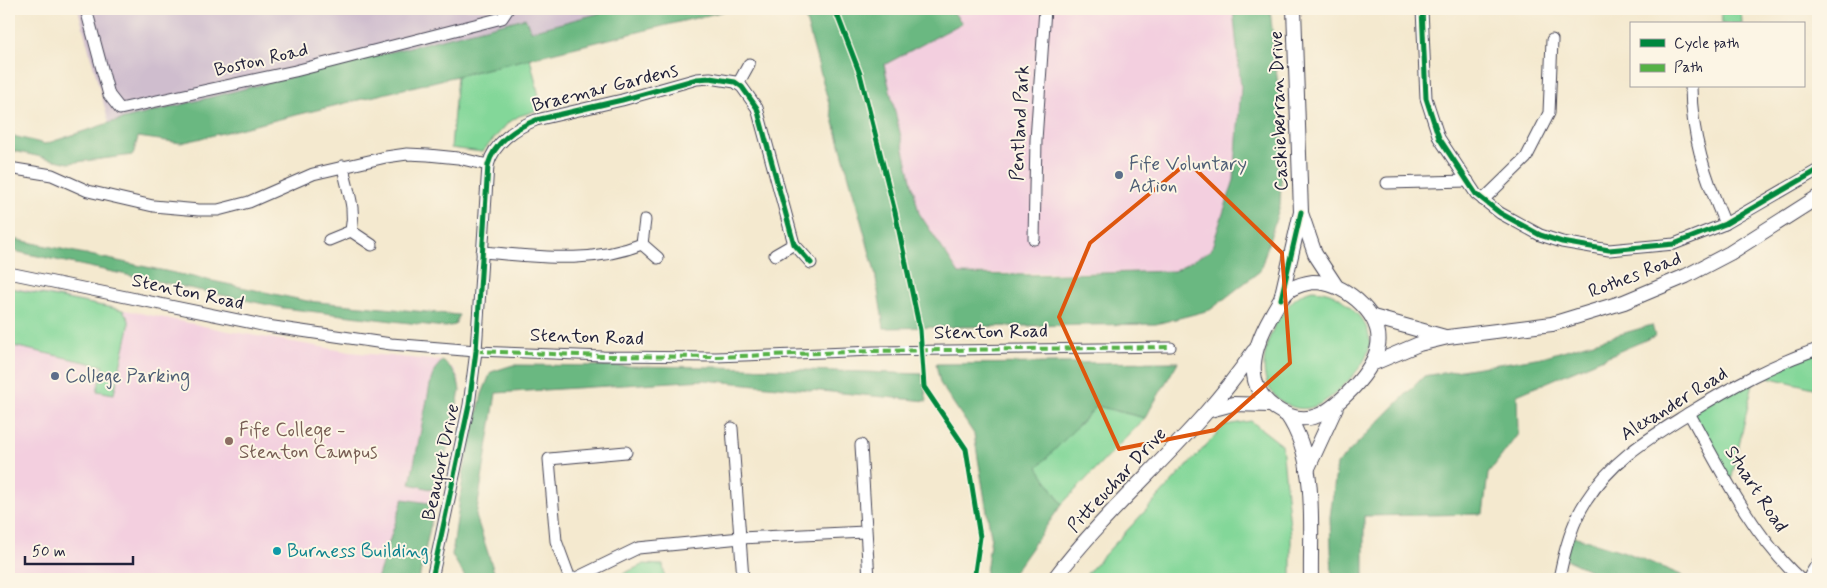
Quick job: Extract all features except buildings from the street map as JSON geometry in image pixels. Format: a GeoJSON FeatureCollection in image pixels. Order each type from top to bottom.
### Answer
{"type":"FeatureCollection","features":[{"type":"Feature","properties":{"kind":"street","name":"Boston Road"},"geometry":{"type":"LineString","coordinates":[[86,9],[109,94],[120,108],[333,62],[502,18],[508,9]]}},
{"type":"Feature","properties":{"kind":"street","name":"Pentland Park"},"geometry":{"type":"LineString","coordinates":[[1034,239],[1036,140],[1045,9]]}},
{"type":"Feature","properties":{"kind":"street","name":"Caskieberran Drive"},"geometry":{"type":"LineString","coordinates":[[1281,300],[1301,212],[1294,9]]}},
{"type":"Feature","properties":{"kind":"street"},"geometry":{"type":"LineString","coordinates":[[1422,9],[1426,98],[1440,138],[1482,200],[1500,213],[1540,236],[1562,242],[1609,250],[1674,244],[1725,224],[1818,170]]}},
{"type":"Feature","properties":{"kind":"street"},"geometry":{"type":"LineString","coordinates":[[1482,200],[1526,158],[1549,113],[1552,40]]}},
{"type":"Feature","properties":{"kind":"street"},"geometry":{"type":"LineString","coordinates":[[749,64],[738,84],[757,108],[794,244],[811,263]]}},
{"type":"Feature","properties":{"kind":"street","name":"Braemar Gardens"},"geometry":{"type":"LineString","coordinates":[[476,351],[488,165],[499,144],[522,125],[536,120],[697,80],[710,78],[738,84]]}},
{"type":"Feature","properties":{"kind":"street"},"geometry":{"type":"LineString","coordinates":[[1691,88],[1691,113],[1705,176],[1725,224]]}},
{"type":"Feature","properties":{"kind":"street"},"geometry":{"type":"LineString","coordinates":[[9,168],[64,179],[88,191],[153,206],[183,210],[218,210],[267,195],[313,174],[343,166],[407,154],[458,158],[488,165]]}},
{"type":"Feature","properties":{"kind":"street"},"geometry":{"type":"LineString","coordinates":[[343,166],[352,197],[353,220],[351,231]]}},
{"type":"Feature","properties":{"kind":"street"},"geometry":{"type":"LineString","coordinates":[[1387,183],[1468,181]]}},
{"type":"Feature","properties":{"kind":"street","name":"Rothes Road"},"geometry":{"type":"LineString","coordinates":[[1374,363],[1418,344],[1448,337],[1552,324],[1624,302],[1686,276],[1730,253],[1818,197]]}},
{"type":"Feature","properties":{"kind":"street","name":"Caskieberran Drive"},"geometry":{"type":"LineString","coordinates":[[1301,212],[1315,254],[1336,286]]}},
{"type":"Feature","properties":{"kind":"street"},"geometry":{"type":"LineString","coordinates":[[642,244],[646,220]]}},
{"type":"Feature","properties":{"kind":"street"},"geometry":{"type":"LineString","coordinates":[[329,240],[351,231]]}},
{"type":"Feature","properties":{"kind":"street"},"geometry":{"type":"LineString","coordinates":[[351,231],[372,245]]}},
{"type":"Feature","properties":{"kind":"street"},"geometry":{"type":"LineString","coordinates":[[482,252],[586,258],[623,252],[642,244]]}},
{"type":"Feature","properties":{"kind":"street"},"geometry":{"type":"LineString","coordinates":[[642,244],[658,258]]}},
{"type":"Feature","properties":{"kind":"street"},"geometry":{"type":"LineString","coordinates":[[775,255],[794,244]]}},
{"type":"Feature","properties":{"kind":"street","name":"Stenton Road"},"geometry":{"type":"LineString","coordinates":[[9,272],[267,326],[391,344],[476,351],[603,356],[707,357],[892,351],[1171,347]]}},
{"type":"Feature","properties":{"kind":"street"},"geometry":{"type":"LineString","coordinates":[[1374,317],[1378,344],[1374,363],[1338,404],[1328,412],[1307,418],[1287,415],[1270,405],[1260,392],[1254,377],[1254,356],[1258,345],[1281,300],[1291,289],[1302,284],[1323,282],[1336,286],[1354,298],[1374,317],[1448,337]]}},
{"type":"Feature","properties":{"kind":"street","name":"Pitteuchar Drive"},"geometry":{"type":"LineString","coordinates":[[1054,579],[1134,487],[1210,410],[1258,345]]}},
{"type":"Feature","properties":{"kind":"street","name":"Alexander Road"},"geometry":{"type":"LineString","coordinates":[[1559,579],[1565,548],[1578,515],[1605,475],[1630,451],[1755,374],[1791,358],[1818,349]]}},
{"type":"Feature","properties":{"kind":"street","name":"Beaufort Drive"},"geometry":{"type":"LineString","coordinates":[[432,579],[469,405],[476,351]]}},
{"type":"Feature","properties":{"kind":"street"},"geometry":{"type":"LineString","coordinates":[[1210,410],[1233,404],[1270,405]]}},
{"type":"Feature","properties":{"kind":"street"},"geometry":{"type":"LineString","coordinates":[[1307,470],[1338,404]]}},
{"type":"Feature","properties":{"kind":"street","name":"Stuart Road"},"geometry":{"type":"LineString","coordinates":[[1689,413],[1730,486],[1760,532],[1800,579]]}},
{"type":"Feature","properties":{"kind":"street"},"geometry":{"type":"LineString","coordinates":[[1287,415],[1296,429],[1307,470],[1311,579]]}},
{"type":"Feature","properties":{"kind":"street"},"geometry":{"type":"LineString","coordinates":[[732,428],[743,579]]}},
{"type":"Feature","properties":{"kind":"street"},"geometry":{"type":"LineString","coordinates":[[861,445],[868,579]]}},
{"type":"Feature","properties":{"kind":"street"},"geometry":{"type":"LineString","coordinates":[[570,579],[556,541],[550,459],[626,452]]}},
{"type":"Feature","properties":{"kind":"street"},"geometry":{"type":"LineString","coordinates":[[574,579],[638,548],[741,538],[865,532]]}},
{"type":"Feature","properties":{"kind":"street"},"geometry":{"type":"LineString","coordinates":[[1808,579],[1818,562]]}},
{"type":"Feature","properties":{"kind":"highlighted area"},"geometry":{"type":"Polygon","coordinates":[[[1188,162],[1282,253],[1290,363],[1215,430],[1119,449],[1059,317],[1090,243],[1188,162]]]}},
{"type":"Feature","properties":{"kind":"shaded area"},"geometry":{"type":"Polygon","coordinates":[[[78,9],[616,9],[531,31],[525,18],[109,123],[78,9]]]}},
{"type":"Feature","properties":{"kind":"shaded area"},"geometry":{"type":"Polygon","coordinates":[[[866,9],[1233,9],[1241,87],[1234,180],[1211,250],[1174,271],[959,274],[919,213],[866,9]]]}},
{"type":"Feature","properties":{"kind":"shaded area","name":"Fife College - Stenton Campus"},"geometry":{"type":"Polygon","coordinates":[[[18,288],[228,331],[350,352],[442,361],[454,369],[459,379],[460,391],[419,579],[16,579],[9,577],[9,289],[18,288]]]}},
{"type":"Feature","properties":{"kind":"green space"},"geometry":{"type":"Polygon","coordinates":[[[616,9],[733,9],[181,143],[138,137],[133,155],[69,163],[9,150],[9,135],[45,144],[109,123],[525,18],[531,31],[616,9]]]}},
{"type":"Feature","properties":{"kind":"green space"},"geometry":{"type":"Polygon","coordinates":[[[803,9],[951,9],[962,23],[884,65],[919,213],[959,274],[1030,275],[1174,271],[1211,250],[1234,180],[1241,87],[1233,9],[1270,9],[1283,136],[1280,205],[1260,271],[1210,310],[1156,324],[884,328],[875,272],[803,9]]]}},
{"type":"Feature","properties":{"kind":"green space"},"geometry":{"type":"Polygon","coordinates":[[[1721,9],[1741,9],[1742,22],[1722,22],[1721,9]]]}},
{"type":"Feature","properties":{"kind":"green space"},"geometry":{"type":"Polygon","coordinates":[[[530,58],[542,109],[519,116],[508,123],[482,152],[451,148],[457,76],[530,58]]]}},
{"type":"Feature","properties":{"kind":"green space"},"geometry":{"type":"Polygon","coordinates":[[[9,238],[307,301],[459,315],[455,325],[444,327],[283,308],[9,250],[9,238]]]}},
{"type":"Feature","properties":{"kind":"green space"},"geometry":{"type":"Polygon","coordinates":[[[10,288],[123,310],[129,320],[129,327],[114,394],[97,391],[103,366],[9,345],[10,288]]]}},
{"type":"Feature","properties":{"kind":"green space"},"geometry":{"type":"Polygon","coordinates":[[[1312,290],[1334,295],[1352,309],[1367,328],[1369,347],[1362,365],[1333,395],[1318,405],[1302,409],[1284,403],[1272,392],[1264,371],[1265,357],[1273,328],[1281,315],[1290,303],[1312,290]]]}},
{"type":"Feature","properties":{"kind":"green space"},"geometry":{"type":"Polygon","coordinates":[[[1652,325],[1655,336],[1517,395],[1518,434],[1488,474],[1483,514],[1364,516],[1364,579],[1332,579],[1330,517],[1337,464],[1424,376],[1542,357],[1652,325]]]}},
{"type":"Feature","properties":{"kind":"green space"},"geometry":{"type":"Polygon","coordinates":[[[1818,349],[1818,389],[1757,374],[1801,355],[1818,349]]]}},
{"type":"Feature","properties":{"kind":"green space"},"geometry":{"type":"Polygon","coordinates":[[[442,361],[455,373],[460,391],[438,491],[410,484],[431,380],[435,369],[442,361]]]}},
{"type":"Feature","properties":{"kind":"green space"},"geometry":{"type":"Polygon","coordinates":[[[1178,362],[1145,418],[1097,406],[1038,467],[1062,504],[1009,579],[985,579],[991,536],[974,434],[940,383],[936,364],[1178,362]]]}},
{"type":"Feature","properties":{"kind":"green space"},"geometry":{"type":"Polygon","coordinates":[[[513,365],[716,367],[922,374],[927,401],[704,380],[496,393],[476,516],[496,578],[465,577],[452,555],[464,470],[482,394],[491,372],[513,365]]]}},
{"type":"Feature","properties":{"kind":"green space"},"geometry":{"type":"Polygon","coordinates":[[[1755,375],[1730,486],[1689,413],[1755,375]]]}},
{"type":"Feature","properties":{"kind":"green space"},"geometry":{"type":"Polygon","coordinates":[[[1097,406],[1145,418],[1062,504],[1037,467],[1097,406]]]}},
{"type":"Feature","properties":{"kind":"green space"},"geometry":{"type":"Polygon","coordinates":[[[1251,421],[1282,445],[1291,536],[1291,579],[1082,579],[1225,425],[1251,421]]]}},
{"type":"Feature","properties":{"kind":"green space"},"geometry":{"type":"Polygon","coordinates":[[[403,499],[435,504],[419,579],[377,579],[403,499]]]}},
{"type":"Feature","properties":{"kind":"green space"},"geometry":{"type":"Polygon","coordinates":[[[1570,535],[1628,553],[1681,575],[1683,579],[1609,579],[1563,558],[1570,535]]]}},
{"type":"Feature","properties":{"kind":"green space"},"geometry":{"type":"Polygon","coordinates":[[[644,564],[663,565],[665,579],[612,579],[644,564]]]}},
{"type":"Feature","properties":{"kind":"marked path"},"geometry":{"type":"LineString","coordinates":[[476,351],[603,356],[716,357],[874,351],[1171,347]]}},
{"type":"Feature","properties":{"kind":"cycle path"},"geometry":{"type":"LineString","coordinates":[[835,9],[860,74],[895,212],[920,330],[924,387],[966,449],[980,537],[974,579]]}},
{"type":"Feature","properties":{"kind":"cycle path"},"geometry":{"type":"LineString","coordinates":[[1422,9],[1426,98],[1439,138],[1476,194],[1500,213],[1540,235],[1562,242],[1609,250],[1674,244],[1725,224],[1818,170]]}},
{"type":"Feature","properties":{"kind":"cycle path"},"geometry":{"type":"LineString","coordinates":[[432,579],[469,405],[476,351],[488,165],[495,150],[506,137],[520,127],[536,120],[622,100],[697,79],[710,78],[735,82],[742,87],[757,108],[794,244],[811,263]]}},
{"type":"Feature","properties":{"kind":"cycle path"},"geometry":{"type":"LineString","coordinates":[[1281,299],[1301,212]]}},
{"type":"Feature","properties":{"kind":"place","name":"Fife Voluntary Action"},"geometry":{"type":"Point","coordinates":[1119,175]}},
{"type":"Feature","properties":{"kind":"place","name":"College Parking"},"geometry":{"type":"Point","coordinates":[55,376]}},
{"type":"Feature","properties":{"kind":"place","name":"Fife College - Stenton Campus"},"geometry":{"type":"Point","coordinates":[229,441]}},
{"type":"Feature","properties":{"kind":"place","name":"Burness Building"},"geometry":{"type":"Point","coordinates":[277,551]}}]}
